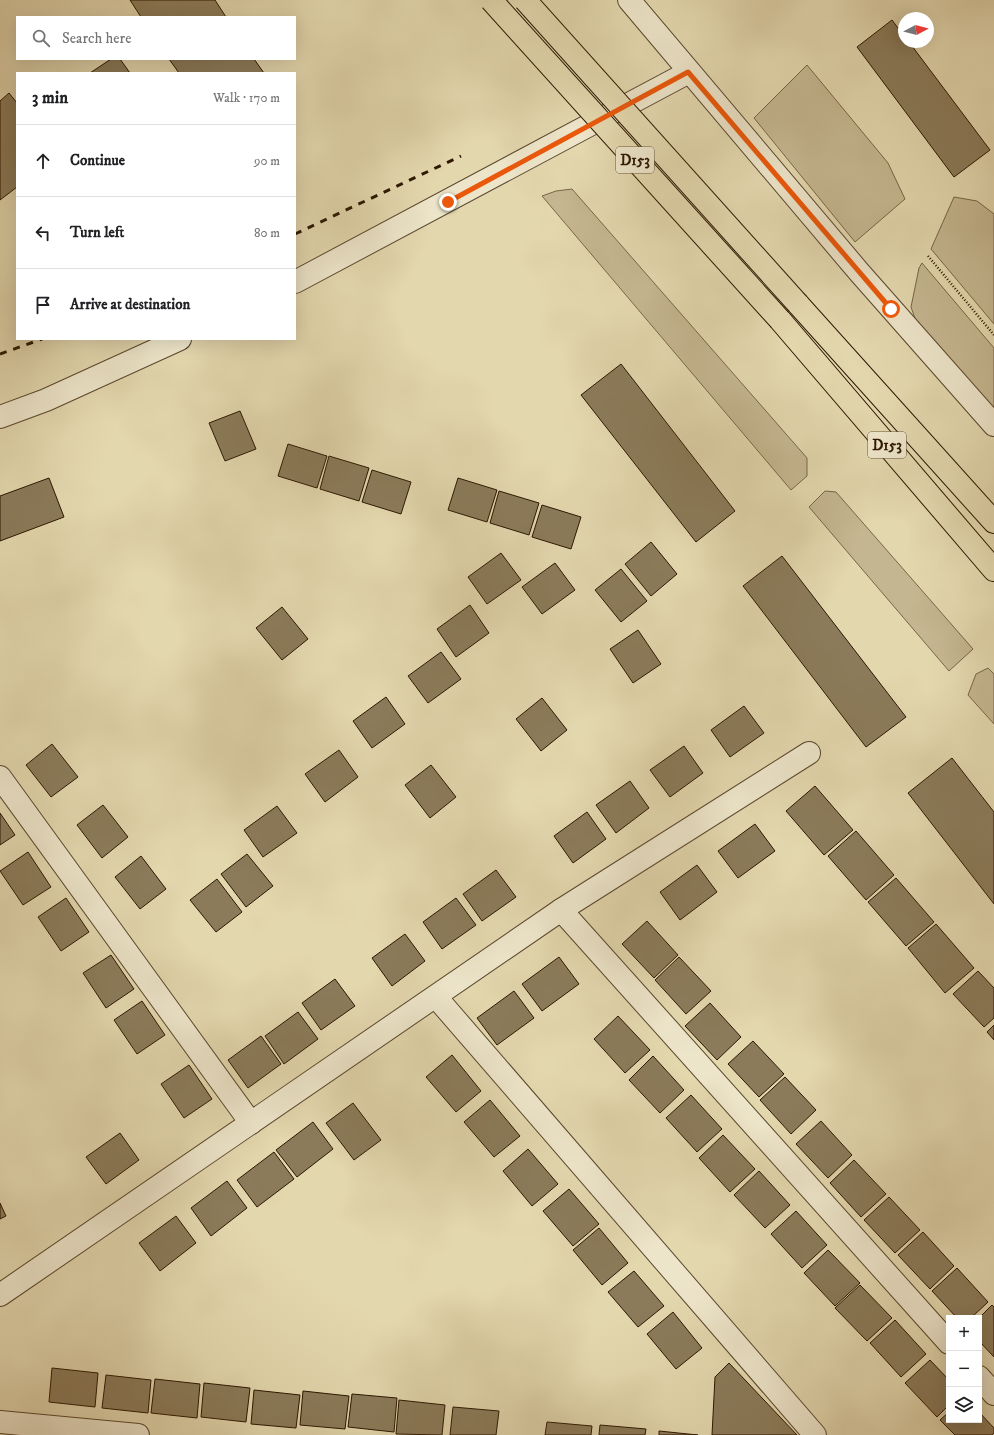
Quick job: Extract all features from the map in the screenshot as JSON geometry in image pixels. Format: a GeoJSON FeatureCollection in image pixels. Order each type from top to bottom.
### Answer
{"type":"FeatureCollection","features":[{"type":"Feature","properties":{"kind":"main road","name":"D153"},"geometry":{"type":"LineString","coordinates":[[491,0],[780,320],[994,570]]}},
{"type":"Feature","properties":{"kind":"main road","name":"D153"},"geometry":{"type":"LineString","coordinates":[[525,0],[994,522]]}},
{"type":"Feature","properties":{"kind":"street"},"geometry":{"type":"LineString","coordinates":[[629,0],[688,72],[859,272],[994,425]]}},
{"type":"Feature","properties":{"kind":"street"},"geometry":{"type":"LineString","coordinates":[[296,281],[688,72]]}},
{"type":"Feature","properties":{"kind":"street"},"geometry":{"type":"LineString","coordinates":[[0,417],[46,400],[178,340]]}},
{"type":"Feature","properties":{"kind":"street"},"geometry":{"type":"LineString","coordinates":[[0,1296],[561,910],[809,753]]}},
{"type":"Feature","properties":{"kind":"street"},"geometry":{"type":"LineString","coordinates":[[0,777],[251,1123]]}},
{"type":"Feature","properties":{"kind":"street"},"geometry":{"type":"LineString","coordinates":[[561,910],[946,1340]]}},
{"type":"Feature","properties":{"kind":"street"},"geometry":{"type":"LineString","coordinates":[[436,997],[815,1435]]}},
{"type":"Feature","properties":{"kind":"street"},"geometry":{"type":"LineString","coordinates":[[982,1380],[994,1394]]}},
{"type":"Feature","properties":{"kind":"street"},"geometry":{"type":"LineString","coordinates":[[0,1422],[138,1435]]}},
{"type":"Feature","properties":{"kind":"path"},"geometry":{"type":"LineString","coordinates":[[928,256],[994,335]]}},
{"type":"Feature","properties":{"kind":"shaded area"},"geometry":{"type":"Polygon","coordinates":[[[807,65],[888,163],[905,199],[855,242],[754,118],[807,65]]]}},
{"type":"Feature","properties":{"kind":"shaded area"},"geometry":{"type":"Polygon","coordinates":[[[572,189],[807,458],[807,476],[791,490],[542,196],[556,191],[572,189]]]}},
{"type":"Feature","properties":{"kind":"shaded area"},"geometry":{"type":"Polygon","coordinates":[[[954,197],[977,201],[994,214],[994,324],[931,249],[954,197]]]}},
{"type":"Feature","properties":{"kind":"shaded area"},"geometry":{"type":"Polygon","coordinates":[[[922,263],[994,348],[994,412],[919,330],[911,307],[919,268],[922,263]]]}},
{"type":"Feature","properties":{"kind":"shaded area"},"geometry":{"type":"Polygon","coordinates":[[[825,491],[836,492],[973,649],[949,671],[809,507],[825,491]]]}},
{"type":"Feature","properties":{"kind":"shaded area"},"geometry":{"type":"Polygon","coordinates":[[[988,668],[994,674],[994,724],[968,695],[976,674],[988,668]]]}},
{"type":"Feature","properties":{"kind":"building"},"geometry":{"type":"Polygon","coordinates":[[[130,0],[215,0],[225,16],[140,16],[130,0]]]}},
{"type":"Feature","properties":{"kind":"building"},"geometry":{"type":"Polygon","coordinates":[[[892,20],[898,28],[898,48],[914,48],[990,150],[954,177],[857,47],[892,20]]]}},
{"type":"Feature","properties":{"kind":"building"},"geometry":{"type":"Polygon","coordinates":[[[110,60],[121,60],[129,72],[92,72],[110,60]]]}},
{"type":"Feature","properties":{"kind":"building"},"geometry":{"type":"Polygon","coordinates":[[[170,60],[255,60],[263,72],[178,72],[170,60]]]}},
{"type":"Feature","properties":{"kind":"building"},"geometry":{"type":"Polygon","coordinates":[[[9,93],[16,102],[16,188],[0,200],[0,101],[9,93]]]}},
{"type":"Feature","properties":{"kind":"building"},"geometry":{"type":"Polygon","coordinates":[[[621,364],[735,511],[696,542],[581,395],[621,364]]]}},
{"type":"Feature","properties":{"kind":"building"},"geometry":{"type":"Polygon","coordinates":[[[240,411],[256,449],[225,461],[209,423],[240,411]]]}},
{"type":"Feature","properties":{"kind":"building"},"geometry":{"type":"Polygon","coordinates":[[[288,444],[327,456],[317,488],[278,476],[288,444]]]}},
{"type":"Feature","properties":{"kind":"building"},"geometry":{"type":"Polygon","coordinates":[[[329,456],[369,468],[359,501],[320,489],[329,456]]]}},
{"type":"Feature","properties":{"kind":"building"},"geometry":{"type":"Polygon","coordinates":[[[372,470],[411,482],[401,514],[362,502],[372,470]]]}},
{"type":"Feature","properties":{"kind":"building"},"geometry":{"type":"Polygon","coordinates":[[[49,478],[64,517],[0,541],[0,496],[49,478]]]}},
{"type":"Feature","properties":{"kind":"building"},"geometry":{"type":"Polygon","coordinates":[[[458,478],[497,490],[487,522],[448,510],[458,478]]]}},
{"type":"Feature","properties":{"kind":"building"},"geometry":{"type":"Polygon","coordinates":[[[499,491],[539,503],[529,535],[490,523],[499,491]]]}},
{"type":"Feature","properties":{"kind":"building"},"geometry":{"type":"Polygon","coordinates":[[[542,505],[581,517],[571,549],[532,537],[542,505]]]}},
{"type":"Feature","properties":{"kind":"building"},"geometry":{"type":"Polygon","coordinates":[[[651,542],[677,574],[651,596],[625,564],[651,542]]]}},
{"type":"Feature","properties":{"kind":"building"},"geometry":{"type":"Polygon","coordinates":[[[501,553],[521,580],[487,604],[468,577],[501,553]]]}},
{"type":"Feature","properties":{"kind":"building"},"geometry":{"type":"Polygon","coordinates":[[[782,556],[906,717],[866,747],[743,586],[782,556]]]}},
{"type":"Feature","properties":{"kind":"building"},"geometry":{"type":"Polygon","coordinates":[[[555,563],[575,590],[542,614],[522,587],[555,563]]]}},
{"type":"Feature","properties":{"kind":"building"},"geometry":{"type":"Polygon","coordinates":[[[621,569],[647,601],[621,622],[595,590],[621,569]]]}},
{"type":"Feature","properties":{"kind":"building"},"geometry":{"type":"Polygon","coordinates":[[[470,605],[489,633],[456,657],[437,629],[470,605]]]}},
{"type":"Feature","properties":{"kind":"building"},"geometry":{"type":"Polygon","coordinates":[[[282,607],[308,639],[282,660],[256,628],[282,607]]]}},
{"type":"Feature","properties":{"kind":"building"},"geometry":{"type":"Polygon","coordinates":[[[638,630],[661,664],[633,683],[610,649],[638,630]]]}},
{"type":"Feature","properties":{"kind":"building"},"geometry":{"type":"Polygon","coordinates":[[[441,652],[461,679],[428,703],[408,676],[441,652]]]}},
{"type":"Feature","properties":{"kind":"building"},"geometry":{"type":"Polygon","coordinates":[[[386,697],[405,724],[372,748],[353,721],[386,697]]]}},
{"type":"Feature","properties":{"kind":"building"},"geometry":{"type":"Polygon","coordinates":[[[542,698],[567,730],[541,751],[516,719],[542,698]]]}},
{"type":"Feature","properties":{"kind":"building"},"geometry":{"type":"Polygon","coordinates":[[[744,706],[764,733],[730,757],[711,730],[744,706]]]}},
{"type":"Feature","properties":{"kind":"building"},"geometry":{"type":"Polygon","coordinates":[[[52,744],[78,777],[51,797],[26,765],[52,744]]]}},
{"type":"Feature","properties":{"kind":"building"},"geometry":{"type":"Polygon","coordinates":[[[684,746],[703,773],[670,797],[650,770],[684,746]]]}},
{"type":"Feature","properties":{"kind":"building"},"geometry":{"type":"Polygon","coordinates":[[[339,750],[358,777],[325,802],[305,774],[339,750]]]}},
{"type":"Feature","properties":{"kind":"building"},"geometry":{"type":"Polygon","coordinates":[[[952,758],[994,812],[994,904],[908,793],[952,758]]]}},
{"type":"Feature","properties":{"kind":"building"},"geometry":{"type":"Polygon","coordinates":[[[431,765],[456,797],[430,818],[405,785],[431,765]]]}},
{"type":"Feature","properties":{"kind":"building"},"geometry":{"type":"Polygon","coordinates":[[[630,781],[649,808],[616,833],[596,805],[630,781]]]}},
{"type":"Feature","properties":{"kind":"building"},"geometry":{"type":"Polygon","coordinates":[[[815,786],[853,830],[824,855],[786,811],[815,786]]]}},
{"type":"Feature","properties":{"kind":"building"},"geometry":{"type":"Polygon","coordinates":[[[103,805],[128,837],[102,858],[77,825],[103,805]]]}},
{"type":"Feature","properties":{"kind":"building"},"geometry":{"type":"Polygon","coordinates":[[[277,806],[297,833],[263,857],[244,830],[277,806]]]}},
{"type":"Feature","properties":{"kind":"building"},"geometry":{"type":"Polygon","coordinates":[[[587,812],[606,839],[573,863],[554,836],[587,812]]]}},
{"type":"Feature","properties":{"kind":"building"},"geometry":{"type":"Polygon","coordinates":[[[0,813],[15,835],[0,845],[0,813]]]}},
{"type":"Feature","properties":{"kind":"building"},"geometry":{"type":"Polygon","coordinates":[[[755,824],[775,851],[738,878],[718,851],[755,824]]]}},
{"type":"Feature","properties":{"kind":"building"},"geometry":{"type":"Polygon","coordinates":[[[856,831],[894,875],[866,900],[828,856],[856,831]]]}},
{"type":"Feature","properties":{"kind":"building"},"geometry":{"type":"Polygon","coordinates":[[[28,852],[51,887],[23,905],[0,871],[28,852]]]}},
{"type":"Feature","properties":{"kind":"building"},"geometry":{"type":"Polygon","coordinates":[[[247,854],[273,886],[246,907],[221,874],[247,854]]]}},
{"type":"Feature","properties":{"kind":"building"},"geometry":{"type":"Polygon","coordinates":[[[141,856],[166,889],[140,909],[115,877],[141,856]]]}},
{"type":"Feature","properties":{"kind":"building"},"geometry":{"type":"Polygon","coordinates":[[[697,865],[717,892],[680,920],[660,892],[697,865]]]}},
{"type":"Feature","properties":{"kind":"building"},"geometry":{"type":"Polygon","coordinates":[[[496,870],[516,897],[482,921],[463,894],[496,870]]]}},
{"type":"Feature","properties":{"kind":"building"},"geometry":{"type":"Polygon","coordinates":[[[896,878],[934,922],[906,946],[868,902],[896,878]]]}},
{"type":"Feature","properties":{"kind":"building"},"geometry":{"type":"Polygon","coordinates":[[[217,879],[242,912],[216,932],[190,900],[217,879]]]}},
{"type":"Feature","properties":{"kind":"building"},"geometry":{"type":"Polygon","coordinates":[[[66,898],[89,932],[61,951],[38,917],[66,898]]]}},
{"type":"Feature","properties":{"kind":"building"},"geometry":{"type":"Polygon","coordinates":[[[456,898],[476,925],[442,949],[423,922],[456,898]]]}},
{"type":"Feature","properties":{"kind":"building"},"geometry":{"type":"Polygon","coordinates":[[[647,921],[678,955],[654,978],[622,944],[647,921]]]}},
{"type":"Feature","properties":{"kind":"building"},"geometry":{"type":"Polygon","coordinates":[[[936,924],[974,968],[945,993],[908,948],[936,924]]]}},
{"type":"Feature","properties":{"kind":"building"},"geometry":{"type":"Polygon","coordinates":[[[405,934],[425,961],[392,986],[372,958],[405,934]]]}},
{"type":"Feature","properties":{"kind":"building"},"geometry":{"type":"Polygon","coordinates":[[[111,955],[134,989],[106,1008],[83,973],[111,955]]]}},
{"type":"Feature","properties":{"kind":"building"},"geometry":{"type":"Polygon","coordinates":[[[559,957],[579,984],[542,1011],[522,984],[559,957]]]}},
{"type":"Feature","properties":{"kind":"building"},"geometry":{"type":"Polygon","coordinates":[[[679,957],[711,991],[686,1014],[655,980],[679,957]]]}},
{"type":"Feature","properties":{"kind":"building"},"geometry":{"type":"Polygon","coordinates":[[[978,971],[994,988],[994,1018],[984,1027],[953,994],[978,971]]]}},
{"type":"Feature","properties":{"kind":"building"},"geometry":{"type":"Polygon","coordinates":[[[335,979],[355,1006],[321,1030],[302,1003],[335,979]]]}},
{"type":"Feature","properties":{"kind":"building"},"geometry":{"type":"Polygon","coordinates":[[[514,991],[534,1018],[497,1045],[477,1018],[514,991]]]}},
{"type":"Feature","properties":{"kind":"building"},"geometry":{"type":"Polygon","coordinates":[[[142,1001],[165,1035],[137,1054],[114,1020],[142,1001]]]}},
{"type":"Feature","properties":{"kind":"building"},"geometry":{"type":"Polygon","coordinates":[[[710,1003],[741,1037],[717,1060],[685,1026],[710,1003]]]}},
{"type":"Feature","properties":{"kind":"building"},"geometry":{"type":"Polygon","coordinates":[[[298,1012],[318,1039],[284,1064],[265,1036],[298,1012]]]}},
{"type":"Feature","properties":{"kind":"building"},"geometry":{"type":"Polygon","coordinates":[[[618,1016],[650,1050],[625,1073],[594,1039],[618,1016]]]}},
{"type":"Feature","properties":{"kind":"building"},"geometry":{"type":"Polygon","coordinates":[[[994,1025],[994,1040],[987,1032],[994,1025]]]}},
{"type":"Feature","properties":{"kind":"building"},"geometry":{"type":"Polygon","coordinates":[[[261,1036],[281,1064],[248,1088],[228,1060],[261,1036]]]}},
{"type":"Feature","properties":{"kind":"building"},"geometry":{"type":"Polygon","coordinates":[[[753,1041],[784,1074],[759,1097],[728,1064],[753,1041]]]}},
{"type":"Feature","properties":{"kind":"building"},"geometry":{"type":"Polygon","coordinates":[[[452,1055],[481,1091],[456,1112],[426,1077],[452,1055]]]}},
{"type":"Feature","properties":{"kind":"building"},"geometry":{"type":"Polygon","coordinates":[[[653,1056],[684,1090],[660,1113],[629,1080],[653,1056]]]}},
{"type":"Feature","properties":{"kind":"building"},"geometry":{"type":"Polygon","coordinates":[[[189,1065],[212,1099],[184,1118],[161,1084],[189,1065]]]}},
{"type":"Feature","properties":{"kind":"building"},"geometry":{"type":"Polygon","coordinates":[[[785,1077],[816,1110],[791,1134],[760,1100],[785,1077]]]}},
{"type":"Feature","properties":{"kind":"building"},"geometry":{"type":"Polygon","coordinates":[[[691,1095],[722,1129],[697,1152],[666,1118],[691,1095]]]}},
{"type":"Feature","properties":{"kind":"building"},"geometry":{"type":"Polygon","coordinates":[[[490,1100],[520,1136],[494,1157],[464,1122],[490,1100]]]}},
{"type":"Feature","properties":{"kind":"building"},"geometry":{"type":"Polygon","coordinates":[[[353,1103],[381,1140],[354,1160],[326,1123],[353,1103]]]}},
{"type":"Feature","properties":{"kind":"building"},"geometry":{"type":"Polygon","coordinates":[[[821,1121],[852,1155],[828,1178],[796,1144],[821,1121]]]}},
{"type":"Feature","properties":{"kind":"building"},"geometry":{"type":"Polygon","coordinates":[[[313,1122],[333,1149],[297,1177],[276,1150],[313,1122]]]}},
{"type":"Feature","properties":{"kind":"building"},"geometry":{"type":"Polygon","coordinates":[[[120,1133],[139,1160],[106,1184],[86,1157],[120,1133]]]}},
{"type":"Feature","properties":{"kind":"building"},"geometry":{"type":"Polygon","coordinates":[[[723,1135],[755,1169],[730,1192],[699,1158],[723,1135]]]}},
{"type":"Feature","properties":{"kind":"building"},"geometry":{"type":"Polygon","coordinates":[[[528,1149],[558,1184],[532,1206],[503,1171],[528,1149]]]}},
{"type":"Feature","properties":{"kind":"building"},"geometry":{"type":"Polygon","coordinates":[[[274,1152],[294,1179],[257,1207],[237,1180],[274,1152]]]}},
{"type":"Feature","properties":{"kind":"building"},"geometry":{"type":"Polygon","coordinates":[[[854,1160],[886,1194],[861,1217],[830,1183],[854,1160]]]}},
{"type":"Feature","properties":{"kind":"building"},"geometry":{"type":"Polygon","coordinates":[[[759,1171],[790,1205],[765,1228],[734,1195],[759,1171]]]}},
{"type":"Feature","properties":{"kind":"building"},"geometry":{"type":"Polygon","coordinates":[[[227,1181],[247,1208],[211,1236],[191,1208],[227,1181]]]}},
{"type":"Feature","properties":{"kind":"building"},"geometry":{"type":"Polygon","coordinates":[[[569,1189],[599,1224],[573,1246],[543,1211],[569,1189]]]}},
{"type":"Feature","properties":{"kind":"building"},"geometry":{"type":"Polygon","coordinates":[[[889,1197],[920,1230],[895,1253],[864,1220],[889,1197]]]}},
{"type":"Feature","properties":{"kind":"building"},"geometry":{"type":"Polygon","coordinates":[[[0,1203],[6,1216],[0,1219],[0,1203]]]}},
{"type":"Feature","properties":{"kind":"building"},"geometry":{"type":"Polygon","coordinates":[[[796,1211],[827,1245],[802,1268],[771,1234],[796,1211]]]}},
{"type":"Feature","properties":{"kind":"building"},"geometry":{"type":"Polygon","coordinates":[[[176,1216],[196,1243],[160,1271],[139,1243],[176,1216]]]}},
{"type":"Feature","properties":{"kind":"building"},"geometry":{"type":"Polygon","coordinates":[[[599,1228],[628,1263],[602,1285],[573,1250],[599,1228]]]}},
{"type":"Feature","properties":{"kind":"building"},"geometry":{"type":"Polygon","coordinates":[[[923,1232],[954,1266],[930,1289],[898,1255],[923,1232]]]}},
{"type":"Feature","properties":{"kind":"building"},"geometry":{"type":"Polygon","coordinates":[[[828,1250],[860,1283],[835,1306],[804,1273],[828,1250]]]}},
{"type":"Feature","properties":{"kind":"building"},"geometry":{"type":"Polygon","coordinates":[[[957,1268],[988,1302],[974,1315],[954,1315],[932,1291],[957,1268]]]}},
{"type":"Feature","properties":{"kind":"building"},"geometry":{"type":"Polygon","coordinates":[[[634,1271],[664,1306],[638,1327],[608,1292],[634,1271]]]}},
{"type":"Feature","properties":{"kind":"building"},"geometry":{"type":"Polygon","coordinates":[[[860,1285],[892,1318],[867,1341],[835,1308],[860,1285]]]}},
{"type":"Feature","properties":{"kind":"building"},"geometry":{"type":"Polygon","coordinates":[[[992,1305],[994,1307],[994,1357],[982,1344],[982,1315],[992,1305]]]}},
{"type":"Feature","properties":{"kind":"building"},"geometry":{"type":"Polygon","coordinates":[[[673,1312],[702,1348],[676,1369],[647,1334],[673,1312]]]}},
{"type":"Feature","properties":{"kind":"building"},"geometry":{"type":"Polygon","coordinates":[[[895,1320],[926,1354],[901,1377],[870,1343],[895,1320]]]}},
{"type":"Feature","properties":{"kind":"building"},"geometry":{"type":"Polygon","coordinates":[[[930,1360],[946,1377],[946,1408],[937,1417],[905,1383],[930,1360]]]}},
{"type":"Feature","properties":{"kind":"building"},"geometry":{"type":"Polygon","coordinates":[[[729,1363],[797,1435],[712,1435],[715,1377],[729,1363]]]}},
{"type":"Feature","properties":{"kind":"building"},"geometry":{"type":"Polygon","coordinates":[[[52,1368],[98,1373],[95,1407],[49,1402],[52,1368]]]}},
{"type":"Feature","properties":{"kind":"building"},"geometry":{"type":"Polygon","coordinates":[[[106,1375],[151,1380],[148,1413],[102,1408],[106,1375]]]}},
{"type":"Feature","properties":{"kind":"building"},"geometry":{"type":"Polygon","coordinates":[[[155,1379],[200,1384],[197,1418],[151,1413],[155,1379]]]}},
{"type":"Feature","properties":{"kind":"building"},"geometry":{"type":"Polygon","coordinates":[[[204,1383],[250,1388],[246,1422],[201,1417],[204,1383]]]}},
{"type":"Feature","properties":{"kind":"building"},"geometry":{"type":"Polygon","coordinates":[[[254,1390],[300,1395],[296,1428],[251,1424],[254,1390]]]}},
{"type":"Feature","properties":{"kind":"building"},"geometry":{"type":"Polygon","coordinates":[[[303,1391],[349,1396],[345,1429],[300,1425],[303,1391]]]}},
{"type":"Feature","properties":{"kind":"building"},"geometry":{"type":"Polygon","coordinates":[[[352,1394],[397,1398],[394,1432],[348,1427],[352,1394]]]}},
{"type":"Feature","properties":{"kind":"building"},"geometry":{"type":"Polygon","coordinates":[[[399,1400],[445,1405],[442,1435],[396,1434],[399,1400]]]}},
{"type":"Feature","properties":{"kind":"building"},"geometry":{"type":"Polygon","coordinates":[[[453,1407],[499,1411],[496,1435],[450,1435],[453,1407]]]}},
{"type":"Feature","properties":{"kind":"building"},"geometry":{"type":"Polygon","coordinates":[[[946,1415],[946,1423],[982,1423],[982,1415],[994,1428],[994,1433],[992,1435],[955,1435],[940,1420],[946,1415]]]}},
{"type":"Feature","properties":{"kind":"building"},"geometry":{"type":"Polygon","coordinates":[[[547,1422],[592,1426],[591,1435],[545,1435],[547,1422]]]}},
{"type":"Feature","properties":{"kind":"building"},"geometry":{"type":"Polygon","coordinates":[[[600,1425],[646,1429],[645,1435],[599,1435],[600,1425]]]}},
{"type":"Feature","properties":{"kind":"building"},"geometry":{"type":"Polygon","coordinates":[[[659,1431],[698,1435],[659,1435],[659,1431]]]}},
{"type":"Feature","properties":{"kind":"railway"},"geometry":{"type":"LineString","coordinates":[[296,234],[461,156]]}},
{"type":"Feature","properties":{"kind":"railway"},"geometry":{"type":"LineString","coordinates":[[0,354],[39,340]]}},
{"type":"Feature","properties":{"kind":"route"},"geometry":{"type":"LineString","coordinates":[[448,202],[688,72],[891,309]]}}]}
